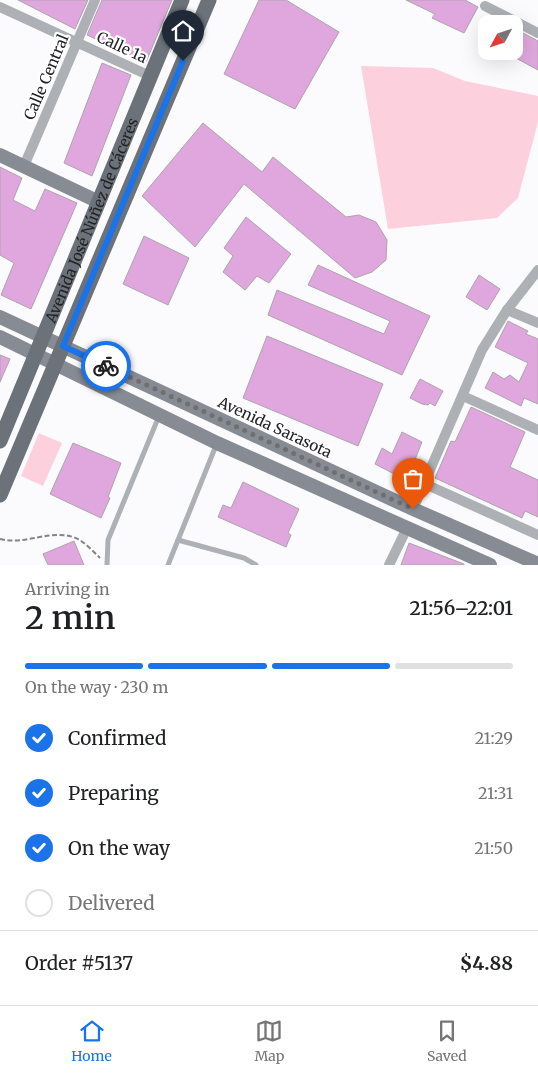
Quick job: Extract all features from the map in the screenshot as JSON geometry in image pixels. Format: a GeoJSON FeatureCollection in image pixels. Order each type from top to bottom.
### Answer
{"type":"FeatureCollection","features":[{"type":"Feature","properties":{"kind":"main road","name":"Avenida José Núñez de Cáceres"},"geometry":{"type":"LineString","coordinates":[[0,441],[182,0]]}},
{"type":"Feature","properties":{"kind":"main road","name":"Avenida José Núñez de Cáceres"},"geometry":{"type":"LineString","coordinates":[[0,495],[209,0]]}},
{"type":"Feature","properties":{"kind":"main road"},"geometry":{"type":"LineString","coordinates":[[160,52],[184,59],[218,0]]}},
{"type":"Feature","properties":{"kind":"main road"},"geometry":{"type":"LineString","coordinates":[[121,147],[142,156]]}},
{"type":"Feature","properties":{"kind":"main road"},"geometry":{"type":"LineString","coordinates":[[0,155],[99,202]]}},
{"type":"Feature","properties":{"kind":"main road"},"geometry":{"type":"LineString","coordinates":[[111,171],[133,180]]}},
{"type":"Feature","properties":{"kind":"main road","name":"Avenida Sarasota"},"geometry":{"type":"LineString","coordinates":[[0,317],[413,509],[538,564]]}},
{"type":"Feature","properties":{"kind":"main road"},"geometry":{"type":"LineString","coordinates":[[0,337],[217,443],[490,565]]}},
{"type":"Feature","properties":{"kind":"street","name":"Calle Central"},"geometry":{"type":"LineString","coordinates":[[24,166],[95,0]]}},
{"type":"Feature","properties":{"kind":"street"},"geometry":{"type":"LineString","coordinates":[[485,6],[538,33]]}},
{"type":"Feature","properties":{"kind":"street","name":"Calle 1a"},"geometry":{"type":"LineString","coordinates":[[0,7],[150,76]]}},
{"type":"Feature","properties":{"kind":"street"},"geometry":{"type":"LineString","coordinates":[[413,509],[482,350],[507,310],[538,270]]}},
{"type":"Feature","properties":{"kind":"street"},"geometry":{"type":"LineString","coordinates":[[507,310],[538,323]]}},
{"type":"Feature","properties":{"kind":"street"},"geometry":{"type":"LineString","coordinates":[[463,396],[538,430]]}},
{"type":"Feature","properties":{"kind":"street"},"geometry":{"type":"LineString","coordinates":[[423,483],[538,535]]}},
{"type":"Feature","properties":{"kind":"street"},"geometry":{"type":"LineString","coordinates":[[389,565],[407,528]]}},
{"type":"Feature","properties":{"kind":"lane"},"geometry":{"type":"LineString","coordinates":[[107,565],[108,540],[159,416]]}},
{"type":"Feature","properties":{"kind":"lane"},"geometry":{"type":"LineString","coordinates":[[168,565],[217,443]]}},
{"type":"Feature","properties":{"kind":"lane"},"geometry":{"type":"LineString","coordinates":[[178,540],[244,558],[256,565]]}},
{"type":"Feature","properties":{"kind":"path"},"geometry":{"type":"LineString","coordinates":[[0,539],[12,542],[61,534],[80,540],[107,565]]}},
{"type":"Feature","properties":{"kind":"shaded area"},"geometry":{"type":"Polygon","coordinates":[[[361,66],[433,68],[465,81],[538,96],[538,122],[518,198],[497,218],[388,229],[361,66]]]}},
{"type":"Feature","properties":{"kind":"shaded area"},"geometry":{"type":"Polygon","coordinates":[[[39,433],[62,443],[43,486],[21,476],[39,433]]]}},
{"type":"Feature","properties":{"kind":"building"},"geometry":{"type":"Polygon","coordinates":[[[18,0],[88,0],[75,29],[18,0]]]}},
{"type":"Feature","properties":{"kind":"building"},"geometry":{"type":"Polygon","coordinates":[[[102,0],[172,0],[146,62],[87,35],[102,0]]]}},
{"type":"Feature","properties":{"kind":"building"},"geometry":{"type":"Polygon","coordinates":[[[259,0],[286,0],[339,32],[295,109],[224,74],[259,0]]]}},
{"type":"Feature","properties":{"kind":"building"},"geometry":{"type":"Polygon","coordinates":[[[406,0],[465,0],[478,7],[464,33],[432,18],[435,14],[406,0]]]}},
{"type":"Feature","properties":{"kind":"building"},"geometry":{"type":"Polygon","coordinates":[[[523,33],[538,41],[538,70],[520,60],[523,60],[523,33]]]}},
{"type":"Feature","properties":{"kind":"building"},"geometry":{"type":"Polygon","coordinates":[[[102,63],[131,75],[92,176],[64,163],[102,63]]]}},
{"type":"Feature","properties":{"kind":"building"},"geometry":{"type":"Polygon","coordinates":[[[203,123],[262,172],[273,157],[346,217],[359,215],[376,222],[387,240],[386,260],[372,272],[355,278],[244,184],[195,247],[142,196],[203,123]]]}},
{"type":"Feature","properties":{"kind":"building"},"geometry":{"type":"Polygon","coordinates":[[[0,167],[22,178],[13,200],[35,211],[45,189],[77,203],[31,309],[1,295],[14,263],[0,255],[0,167]]]}},
{"type":"Feature","properties":{"kind":"building"},"geometry":{"type":"Polygon","coordinates":[[[246,217],[291,254],[269,283],[257,276],[245,290],[223,272],[233,256],[224,248],[246,217]]]}},
{"type":"Feature","properties":{"kind":"building"},"geometry":{"type":"Polygon","coordinates":[[[144,236],[189,258],[168,305],[123,284],[144,236]]]}},
{"type":"Feature","properties":{"kind":"building"},"geometry":{"type":"Polygon","coordinates":[[[318,265],[430,316],[402,375],[268,315],[277,290],[384,334],[390,321],[308,285],[318,265]]]}},
{"type":"Feature","properties":{"kind":"building"},"geometry":{"type":"Polygon","coordinates":[[[479,275],[500,289],[487,310],[466,297],[479,275]]]}},
{"type":"Feature","properties":{"kind":"building"},"geometry":{"type":"Polygon","coordinates":[[[508,321],[528,331],[526,334],[538,339],[538,404],[524,398],[521,406],[485,388],[493,372],[504,379],[510,375],[519,382],[528,363],[495,347],[508,321]]]}},
{"type":"Feature","properties":{"kind":"building"},"geometry":{"type":"Polygon","coordinates":[[[267,336],[383,384],[358,446],[243,398],[267,336]]]}},
{"type":"Feature","properties":{"kind":"building"},"geometry":{"type":"Polygon","coordinates":[[[0,355],[10,359],[0,382],[0,355]]]}},
{"type":"Feature","properties":{"kind":"building"},"geometry":{"type":"Polygon","coordinates":[[[420,379],[443,391],[435,406],[430,403],[428,405],[422,404],[410,398],[420,379]]]}},
{"type":"Feature","properties":{"kind":"building"},"geometry":{"type":"Polygon","coordinates":[[[471,407],[525,432],[510,467],[538,480],[538,517],[525,511],[522,518],[435,478],[451,441],[455,442],[471,407]]]}},
{"type":"Feature","properties":{"kind":"building"},"geometry":{"type":"Polygon","coordinates":[[[402,432],[422,442],[414,462],[409,460],[400,477],[375,464],[382,448],[392,454],[402,432]]]}},
{"type":"Feature","properties":{"kind":"building"},"geometry":{"type":"Polygon","coordinates":[[[73,443],[121,463],[108,497],[110,498],[101,518],[50,494],[73,443]]]}},
{"type":"Feature","properties":{"kind":"building"},"geometry":{"type":"Polygon","coordinates":[[[243,482],[299,509],[288,533],[291,535],[286,547],[218,517],[223,505],[231,508],[243,482]]]}},
{"type":"Feature","properties":{"kind":"building"},"geometry":{"type":"Polygon","coordinates":[[[74,541],[84,565],[48,565],[43,554],[74,541]]]}},
{"type":"Feature","properties":{"kind":"building"},"geometry":{"type":"Polygon","coordinates":[[[409,543],[464,564],[464,565],[401,565],[409,543]]]}},
{"type":"Feature","properties":{"kind":"way so far"},"geometry":{"type":"LineString","coordinates":[[106,366],[413,509]]}},
{"type":"Feature","properties":{"kind":"route"},"geometry":{"type":"LineString","coordinates":[[106,366],[63,346],[183,61]]}}]}
